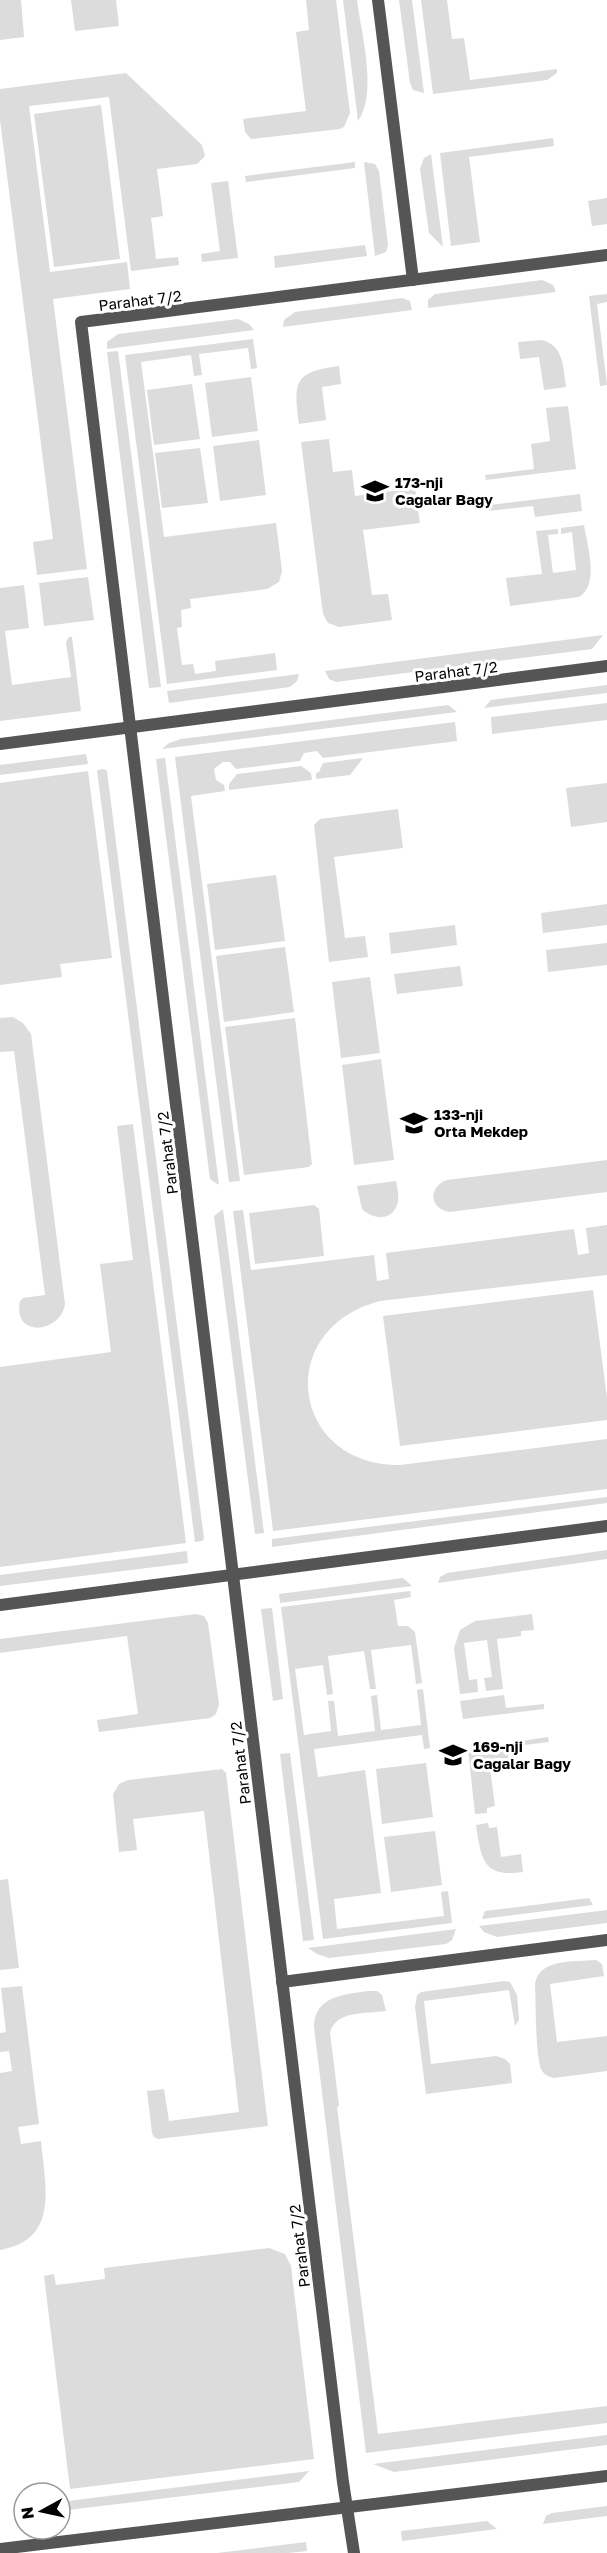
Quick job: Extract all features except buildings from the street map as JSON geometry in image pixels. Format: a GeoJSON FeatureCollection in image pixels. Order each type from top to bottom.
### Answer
{"type":"FeatureCollection","features":[{"type":"Feature","properties":{"kind":"street"},"geometry":{"type":"LineString","coordinates":[[378,0],[413,280]]}},
{"type":"Feature","properties":{"kind":"street","name":"Parahat 7/2"},"geometry":{"type":"LineString","coordinates":[[354,2553],[341,2472],[81,322],[607,255]]}},
{"type":"Feature","properties":{"kind":"street","name":"Parahat 7/2"},"geometry":{"type":"LineString","coordinates":[[0,744],[607,666]]}},
{"type":"Feature","properties":{"kind":"street"},"geometry":{"type":"LineString","coordinates":[[0,1605],[607,1526]]}},
{"type":"Feature","properties":{"kind":"street"},"geometry":{"type":"LineString","coordinates":[[282,1982],[607,1940]]}},
{"type":"Feature","properties":{"kind":"street"},"geometry":{"type":"LineString","coordinates":[[0,2549],[607,2476]]}},
{"type":"Feature","properties":{"kind":"shaded area"},"geometry":{"type":"Polygon","coordinates":[[[0,0],[21,0],[24,37],[0,40],[0,0]]]}},
{"type":"Feature","properties":{"kind":"shaded area"},"geometry":{"type":"Polygon","coordinates":[[[71,0],[116,0],[119,26],[75,31],[71,0]]]}},
{"type":"Feature","properties":{"kind":"shaded area"},"geometry":{"type":"Polygon","coordinates":[[[306,0],[336,0],[350,113],[344,127],[340,129],[251,139],[245,132],[243,119],[306,111],[296,32],[309,30],[306,0]]]}},
{"type":"Feature","properties":{"kind":"shaded area"},"geometry":{"type":"Polygon","coordinates":[[[343,0],[357,0],[364,45],[368,79],[367,95],[358,121],[343,0]]]}},
{"type":"Feature","properties":{"kind":"shaded area"},"geometry":{"type":"Polygon","coordinates":[[[399,0],[412,0],[424,93],[413,90],[410,83],[399,0]]]}},
{"type":"Feature","properties":{"kind":"shaded area"},"geometry":{"type":"Polygon","coordinates":[[[421,0],[447,0],[452,39],[464,38],[470,80],[557,69],[557,73],[547,80],[433,94],[421,0]]]}},
{"type":"Feature","properties":{"kind":"shaded area"},"geometry":{"type":"Polygon","coordinates":[[[126,73],[202,145],[205,156],[197,164],[157,169],[163,216],[151,218],[156,259],[178,257],[179,265],[131,271],[109,97],[29,106],[50,272],[127,262],[130,289],[53,299],[87,569],[37,575],[33,542],[53,539],[0,120],[0,89],[126,73]]]}},
{"type":"Feature","properties":{"kind":"shaded area"},"geometry":{"type":"Polygon","coordinates":[[[101,105],[120,259],[54,267],[34,114],[101,105]]]}},
{"type":"Feature","properties":{"kind":"shaded area"},"geometry":{"type":"Polygon","coordinates":[[[553,138],[554,146],[469,157],[480,242],[451,246],[440,153],[553,138]]]}},
{"type":"Feature","properties":{"kind":"shaded area"},"geometry":{"type":"Polygon","coordinates":[[[431,154],[443,247],[429,233],[420,169],[424,158],[431,154]]]}},
{"type":"Feature","properties":{"kind":"shaded area"},"geometry":{"type":"Polygon","coordinates":[[[355,162],[355,168],[246,182],[245,176],[355,162]]]}},
{"type":"Feature","properties":{"kind":"shaded area"},"geometry":{"type":"Polygon","coordinates":[[[364,162],[375,164],[379,171],[388,245],[386,252],[375,256],[364,162]]]}},
{"type":"Feature","properties":{"kind":"shaded area"},"geometry":{"type":"Polygon","coordinates":[[[228,181],[238,258],[202,262],[201,254],[220,251],[211,183],[228,181]]]}},
{"type":"Feature","properties":{"kind":"shaded area"},"geometry":{"type":"Polygon","coordinates":[[[607,198],[607,224],[592,226],[588,201],[607,198]]]}},
{"type":"Feature","properties":{"kind":"shaded area"},"geometry":{"type":"Polygon","coordinates":[[[365,245],[367,256],[275,268],[274,256],[365,245]]]}},
{"type":"Feature","properties":{"kind":"shaded area"},"geometry":{"type":"Polygon","coordinates":[[[542,280],[553,285],[556,292],[428,308],[428,300],[435,294],[542,280]]]}},
{"type":"Feature","properties":{"kind":"shaded area"},"geometry":{"type":"Polygon","coordinates":[[[607,294],[607,302],[597,304],[607,385],[600,386],[589,296],[607,294]]]}},
{"type":"Feature","properties":{"kind":"shaded area"},"geometry":{"type":"Polygon","coordinates":[[[402,298],[410,301],[412,310],[283,327],[284,320],[295,312],[402,298]]]}},
{"type":"Feature","properties":{"kind":"shaded area"},"geometry":{"type":"Polygon","coordinates":[[[238,319],[249,324],[254,330],[107,349],[107,342],[118,334],[238,319]]]}},
{"type":"Feature","properties":{"kind":"shaded area"},"geometry":{"type":"Polygon","coordinates":[[[253,339],[257,368],[251,369],[248,348],[199,354],[202,375],[194,376],[191,355],[141,362],[164,537],[276,523],[282,571],[279,582],[267,589],[190,599],[191,608],[181,610],[182,627],[177,628],[182,665],[193,664],[195,674],[216,671],[215,661],[275,653],[277,670],[167,684],[125,355],[253,339]]]}},
{"type":"Feature","properties":{"kind":"shaded area"},"geometry":{"type":"Polygon","coordinates":[[[542,340],[555,347],[558,352],[563,365],[566,387],[544,390],[539,357],[520,359],[518,342],[542,340]]]}},
{"type":"Feature","properties":{"kind":"shaded area"},"geometry":{"type":"Polygon","coordinates":[[[118,351],[161,687],[149,688],[107,352],[118,351]]]}},
{"type":"Feature","properties":{"kind":"shaded area"},"geometry":{"type":"Polygon","coordinates":[[[339,366],[341,384],[322,387],[326,420],[299,424],[297,389],[300,382],[313,372],[339,366]]]}},
{"type":"Feature","properties":{"kind":"shaded area"},"geometry":{"type":"Polygon","coordinates":[[[251,377],[258,431],[212,437],[205,383],[251,377]]]}},
{"type":"Feature","properties":{"kind":"shaded area"},"geometry":{"type":"Polygon","coordinates":[[[192,384],[200,439],[154,445],[147,390],[192,384]]]}},
{"type":"Feature","properties":{"kind":"shaded area"},"geometry":{"type":"Polygon","coordinates":[[[568,406],[576,469],[486,480],[485,475],[534,469],[531,444],[550,441],[546,408],[568,406]]]}},
{"type":"Feature","properties":{"kind":"shaded area"},"geometry":{"type":"Polygon","coordinates":[[[329,439],[333,472],[352,470],[355,496],[415,488],[420,523],[363,530],[372,595],[388,594],[392,620],[339,627],[328,623],[323,614],[301,442],[329,439]]]}},
{"type":"Feature","properties":{"kind":"shaded area"},"geometry":{"type":"Polygon","coordinates":[[[259,440],[266,495],[220,501],[213,446],[259,440]]]}},
{"type":"Feature","properties":{"kind":"shaded area"},"geometry":{"type":"Polygon","coordinates":[[[200,448],[208,503],[162,508],[155,453],[200,448]]]}},
{"type":"Feature","properties":{"kind":"shaded area"},"geometry":{"type":"Polygon","coordinates":[[[580,494],[582,511],[535,517],[533,506],[489,511],[489,505],[580,494]]]}},
{"type":"Feature","properties":{"kind":"shaded area"},"geometry":{"type":"Polygon","coordinates":[[[584,525],[591,574],[585,591],[579,597],[510,606],[506,578],[542,574],[536,531],[558,529],[558,534],[548,535],[553,573],[576,570],[572,532],[561,534],[561,528],[584,525]]]}},
{"type":"Feature","properties":{"kind":"shaded area"},"geometry":{"type":"Polygon","coordinates":[[[88,577],[94,620],[44,626],[39,583],[88,577]]]}},
{"type":"Feature","properties":{"kind":"shaded area"},"geometry":{"type":"Polygon","coordinates":[[[24,585],[29,628],[5,631],[12,685],[71,677],[66,642],[69,637],[72,637],[81,711],[0,721],[0,588],[24,585]]]}},
{"type":"Feature","properties":{"kind":"shaded area"},"geometry":{"type":"Polygon","coordinates":[[[603,635],[592,649],[336,682],[329,679],[325,671],[603,635]]]}},
{"type":"Feature","properties":{"kind":"shaded area"},"geometry":{"type":"Polygon","coordinates":[[[299,674],[297,681],[290,687],[169,703],[167,691],[299,674]]]}},
{"type":"Feature","properties":{"kind":"shaded area"},"geometry":{"type":"Polygon","coordinates":[[[607,685],[607,693],[484,708],[491,700],[607,685]]]}},
{"type":"Feature","properties":{"kind":"shaded area"},"geometry":{"type":"Polygon","coordinates":[[[607,703],[607,720],[492,734],[491,717],[607,703]]]}},
{"type":"Feature","properties":{"kind":"shaded area"},"geometry":{"type":"Polygon","coordinates":[[[448,705],[457,712],[162,749],[169,743],[181,739],[448,705]]]}},
{"type":"Feature","properties":{"kind":"shaded area"},"geometry":{"type":"Polygon","coordinates":[[[455,722],[457,741],[323,758],[317,751],[304,753],[300,761],[236,769],[230,762],[223,762],[214,769],[216,780],[224,785],[225,791],[191,796],[240,1181],[229,1182],[175,757],[455,722]]]}},
{"type":"Feature","properties":{"kind":"shaded area"},"geometry":{"type":"Polygon","coordinates":[[[86,754],[88,764],[0,775],[0,765],[86,754]]]}},
{"type":"Feature","properties":{"kind":"shaded area"},"geometry":{"type":"Polygon","coordinates":[[[165,758],[219,1185],[210,1179],[156,759],[165,758]]]}},
{"type":"Feature","properties":{"kind":"shaded area"},"geometry":{"type":"Polygon","coordinates":[[[363,758],[350,775],[316,779],[316,773],[319,772],[323,763],[363,758]]]}},
{"type":"Feature","properties":{"kind":"shaded area"},"geometry":{"type":"Polygon","coordinates":[[[301,766],[311,773],[312,780],[229,790],[229,784],[237,774],[301,766]]]}},
{"type":"Feature","properties":{"kind":"shaded area"},"geometry":{"type":"Polygon","coordinates":[[[97,770],[107,771],[204,1539],[195,1542],[97,770]]]}},
{"type":"Feature","properties":{"kind":"shaded area"},"geometry":{"type":"Polygon","coordinates":[[[88,771],[112,958],[60,964],[62,977],[0,985],[0,783],[88,771]]]}},
{"type":"Feature","properties":{"kind":"shaded area"},"geometry":{"type":"Polygon","coordinates":[[[607,783],[607,822],[571,827],[566,788],[607,783]]]}},
{"type":"Feature","properties":{"kind":"shaded area"},"geometry":{"type":"Polygon","coordinates":[[[398,809],[403,848],[334,857],[345,938],[365,936],[368,957],[329,962],[314,825],[320,819],[398,809]]]}},
{"type":"Feature","properties":{"kind":"shaded area"},"geometry":{"type":"Polygon","coordinates":[[[276,875],[285,941],[215,950],[207,884],[276,875]]]}},
{"type":"Feature","properties":{"kind":"shaded area"},"geometry":{"type":"Polygon","coordinates":[[[607,904],[607,925],[543,933],[541,913],[607,904]]]}},
{"type":"Feature","properties":{"kind":"shaded area"},"geometry":{"type":"Polygon","coordinates":[[[455,925],[457,945],[391,954],[389,933],[455,925]]]}},
{"type":"Feature","properties":{"kind":"shaded area"},"geometry":{"type":"Polygon","coordinates":[[[607,943],[607,965],[548,972],[546,950],[607,943]]]}},
{"type":"Feature","properties":{"kind":"shaded area"},"geometry":{"type":"Polygon","coordinates":[[[285,947],[294,1012],[224,1022],[216,956],[285,947]]]}},
{"type":"Feature","properties":{"kind":"shaded area"},"geometry":{"type":"Polygon","coordinates":[[[460,966],[463,986],[397,994],[394,974],[460,966]]]}},
{"type":"Feature","properties":{"kind":"shaded area"},"geometry":{"type":"Polygon","coordinates":[[[370,977],[380,1053],[341,1058],[332,982],[370,977]]]}},
{"type":"Feature","properties":{"kind":"shaded area"},"geometry":{"type":"Polygon","coordinates":[[[13,1017],[23,1023],[31,1034],[65,1304],[62,1314],[55,1321],[38,1328],[23,1322],[19,1313],[20,1301],[23,1298],[45,1295],[14,1051],[0,1052],[0,1018],[13,1017]]]}},
{"type":"Feature","properties":{"kind":"shaded area"},"geometry":{"type":"Polygon","coordinates":[[[295,1018],[312,1164],[309,1167],[244,1175],[225,1027],[295,1018]]]}},
{"type":"Feature","properties":{"kind":"shaded area"},"geometry":{"type":"Polygon","coordinates":[[[381,1059],[394,1160],[354,1165],[342,1065],[381,1059]]]}},
{"type":"Feature","properties":{"kind":"shaded area"},"geometry":{"type":"Polygon","coordinates":[[[133,1124],[186,1543],[0,1567],[0,1367],[111,1352],[100,1264],[133,1260],[117,1126],[133,1124]]]}},
{"type":"Feature","properties":{"kind":"shaded area"},"geometry":{"type":"Polygon","coordinates":[[[607,1160],[607,1192],[450,1212],[438,1207],[435,1203],[436,1188],[447,1180],[607,1160]]]}},
{"type":"Feature","properties":{"kind":"shaded area"},"geometry":{"type":"Polygon","coordinates":[[[396,1181],[398,1202],[390,1214],[376,1217],[362,1209],[357,1186],[396,1181]]]}},
{"type":"Feature","properties":{"kind":"shaded area"},"geometry":{"type":"Polygon","coordinates":[[[314,1205],[319,1209],[324,1256],[255,1264],[249,1213],[314,1205]]]}},
{"type":"Feature","properties":{"kind":"shaded area"},"geometry":{"type":"Polygon","coordinates":[[[223,1209],[264,1533],[255,1534],[214,1216],[223,1209]]]}},
{"type":"Feature","properties":{"kind":"shaded area"},"geometry":{"type":"Polygon","coordinates":[[[243,1210],[251,1270],[374,1255],[377,1281],[389,1279],[386,1253],[574,1229],[578,1255],[589,1253],[586,1228],[607,1225],[607,1275],[380,1301],[345,1316],[322,1339],[310,1365],[309,1394],[317,1421],[336,1444],[363,1459],[400,1465],[607,1439],[607,1489],[273,1531],[233,1211],[243,1210]]]}},
{"type":"Feature","properties":{"kind":"shaded area"},"geometry":{"type":"Polygon","coordinates":[[[593,1290],[607,1398],[607,1420],[400,1446],[383,1316],[593,1290]]]}},
{"type":"Feature","properties":{"kind":"shaded area"},"geometry":{"type":"Polygon","coordinates":[[[607,1497],[607,1503],[272,1547],[272,1539],[607,1497]]]}},
{"type":"Feature","properties":{"kind":"shaded area"},"geometry":{"type":"Polygon","coordinates":[[[607,1550],[607,1559],[438,1583],[440,1577],[447,1573],[607,1550]]]}},
{"type":"Feature","properties":{"kind":"shaded area"},"geometry":{"type":"Polygon","coordinates":[[[187,1551],[188,1563],[0,1586],[0,1575],[187,1551]]]}},
{"type":"Feature","properties":{"kind":"shaded area"},"geometry":{"type":"Polygon","coordinates":[[[403,1578],[412,1586],[280,1603],[279,1594],[403,1578]]]}},
{"type":"Feature","properties":{"kind":"shaded area"},"geometry":{"type":"Polygon","coordinates":[[[410,1591],[411,1597],[394,1600],[398,1626],[408,1626],[415,1632],[422,1683],[416,1684],[411,1645],[371,1650],[376,1689],[370,1689],[364,1651],[328,1656],[333,1694],[327,1695],[323,1665],[295,1669],[304,1735],[331,1731],[328,1701],[334,1701],[338,1736],[375,1731],[371,1696],[377,1695],[381,1730],[421,1725],[417,1690],[423,1689],[430,1748],[424,1749],[422,1735],[314,1749],[318,1777],[365,1770],[381,1893],[334,1899],[337,1929],[444,1916],[441,1892],[448,1891],[452,1923],[323,1939],[281,1607],[410,1591]]]}},
{"type":"Feature","properties":{"kind":"shaded area"},"geometry":{"type":"Polygon","coordinates":[[[272,1608],[283,1699],[273,1701],[261,1609],[272,1608]]]}},
{"type":"Feature","properties":{"kind":"shaded area"},"geometry":{"type":"Polygon","coordinates":[[[196,1614],[204,1616],[208,1623],[219,1704],[216,1714],[210,1718],[99,1732],[97,1720],[138,1714],[127,1636],[0,1653],[0,1639],[196,1614]]]}},
{"type":"Feature","properties":{"kind":"shaded area"},"geometry":{"type":"Polygon","coordinates":[[[532,1614],[534,1630],[521,1631],[521,1636],[497,1639],[503,1689],[486,1691],[484,1678],[492,1677],[487,1640],[464,1643],[469,1680],[477,1679],[478,1692],[460,1694],[454,1648],[460,1630],[475,1621],[532,1614]]]}},
{"type":"Feature","properties":{"kind":"shaded area"},"geometry":{"type":"Polygon","coordinates":[[[504,1695],[506,1708],[544,1704],[544,1709],[463,1719],[460,1701],[504,1695]]]}},
{"type":"Feature","properties":{"kind":"shaded area"},"geometry":{"type":"Polygon","coordinates":[[[548,1737],[549,1742],[507,1747],[509,1766],[490,1769],[495,1806],[487,1808],[487,1813],[475,1814],[468,1749],[548,1737]]]}},
{"type":"Feature","properties":{"kind":"shaded area"},"geometry":{"type":"Polygon","coordinates":[[[290,1753],[314,1940],[303,1941],[280,1754],[290,1753]]]}},
{"type":"Feature","properties":{"kind":"shaded area"},"geometry":{"type":"Polygon","coordinates":[[[426,1763],[433,1817],[382,1824],[376,1769],[426,1763]]]}},
{"type":"Feature","properties":{"kind":"shaded area"},"geometry":{"type":"Polygon","coordinates":[[[222,1769],[226,1773],[268,2126],[158,2139],[152,2133],[147,2091],[164,2089],[169,2121],[239,2112],[204,1811],[133,1819],[137,1850],[119,1852],[113,1794],[119,1784],[128,1780],[222,1769]]]}},
{"type":"Feature","properties":{"kind":"shaded area"},"geometry":{"type":"Polygon","coordinates":[[[488,1823],[489,1828],[497,1827],[501,1857],[521,1854],[523,1872],[499,1872],[486,1864],[480,1848],[476,1825],[488,1823]]]}},
{"type":"Feature","properties":{"kind":"shaded area"},"geometry":{"type":"Polygon","coordinates":[[[435,1831],[442,1885],[391,1892],[384,1837],[435,1831]]]}},
{"type":"Feature","properties":{"kind":"shaded area"},"geometry":{"type":"Polygon","coordinates":[[[8,1879],[19,1968],[0,1970],[0,1880],[8,1879]]]}},
{"type":"Feature","properties":{"kind":"shaded area"},"geometry":{"type":"Polygon","coordinates":[[[589,1898],[593,1905],[482,1919],[485,1911],[589,1898]]]}},
{"type":"Feature","properties":{"kind":"shaded area"},"geometry":{"type":"Polygon","coordinates":[[[607,1910],[607,1923],[497,1937],[484,1932],[479,1926],[607,1910]]]}},
{"type":"Feature","properties":{"kind":"shaded area"},"geometry":{"type":"Polygon","coordinates":[[[456,1929],[452,1940],[446,1944],[329,1958],[308,1948],[456,1929]]]}},
{"type":"Feature","properties":{"kind":"shaded area"},"geometry":{"type":"Polygon","coordinates":[[[596,1960],[602,1964],[604,1976],[550,1984],[557,2042],[607,2036],[607,2071],[554,2078],[544,2074],[538,2055],[536,2029],[535,1984],[538,1976],[543,1970],[559,1963],[596,1960]]]}},
{"type":"Feature","properties":{"kind":"shaded area"},"geometry":{"type":"Polygon","coordinates":[[[510,1982],[517,1995],[519,2020],[515,2026],[509,1990],[424,2001],[431,2064],[496,2056],[505,2059],[510,2064],[512,2083],[426,2094],[415,2007],[417,1995],[421,1992],[510,1982]]]}},
{"type":"Feature","properties":{"kind":"shaded area"},"geometry":{"type":"Polygon","coordinates":[[[22,1986],[39,2124],[18,2127],[21,2144],[41,2141],[46,2193],[40,2223],[32,2235],[19,2244],[0,2250],[0,2073],[12,2071],[9,2051],[0,2052],[0,2033],[6,2032],[1,1988],[22,1986]]]}},
{"type":"Feature","properties":{"kind":"shaded area"},"geometry":{"type":"Polygon","coordinates":[[[377,1991],[382,1995],[386,2011],[346,2016],[334,2025],[330,2032],[339,2106],[337,2107],[378,2434],[607,2406],[607,2423],[366,2453],[314,2027],[319,2009],[332,1998],[377,1991]]]}},
{"type":"Feature","properties":{"kind":"shaded area"},"geometry":{"type":"Polygon","coordinates":[[[269,2248],[285,2254],[291,2266],[314,2459],[72,2489],[72,2481],[69,2481],[44,2276],[54,2274],[56,2285],[105,2279],[104,2268],[269,2248]]]}},
{"type":"Feature","properties":{"kind":"shaded area"},"geometry":{"type":"Polygon","coordinates":[[[607,2435],[607,2445],[394,2472],[373,2464],[607,2435]]]}},
{"type":"Feature","properties":{"kind":"shaded area"},"geometry":{"type":"Polygon","coordinates":[[[309,2471],[299,2482],[72,2510],[72,2501],[309,2471]]]}},
{"type":"Feature","properties":{"kind":"shaded area"},"geometry":{"type":"Polygon","coordinates":[[[607,2506],[607,2516],[543,2524],[546,2516],[552,2513],[607,2506]]]}},
{"type":"Feature","properties":{"kind":"shaded area"},"geometry":{"type":"Polygon","coordinates":[[[487,2521],[497,2529],[402,2541],[401,2531],[487,2521]]]}},
{"type":"Feature","properties":{"kind":"shaded area"},"geometry":{"type":"Polygon","coordinates":[[[306,2542],[307,2551],[217,2553],[306,2542]]]}},
{"type":"Feature","properties":{"kind":"place","name":"173-nji Cagalar Bagy"},"geometry":{"type":"Point","coordinates":[375,491]}},
{"type":"Feature","properties":{"kind":"place","name":"133-nji Orta Mekdep"},"geometry":{"type":"Point","coordinates":[414,1123]}},
{"type":"Feature","properties":{"kind":"place","name":"169-nji Cagalar Bagy"},"geometry":{"type":"Point","coordinates":[453,1755]}}]}
